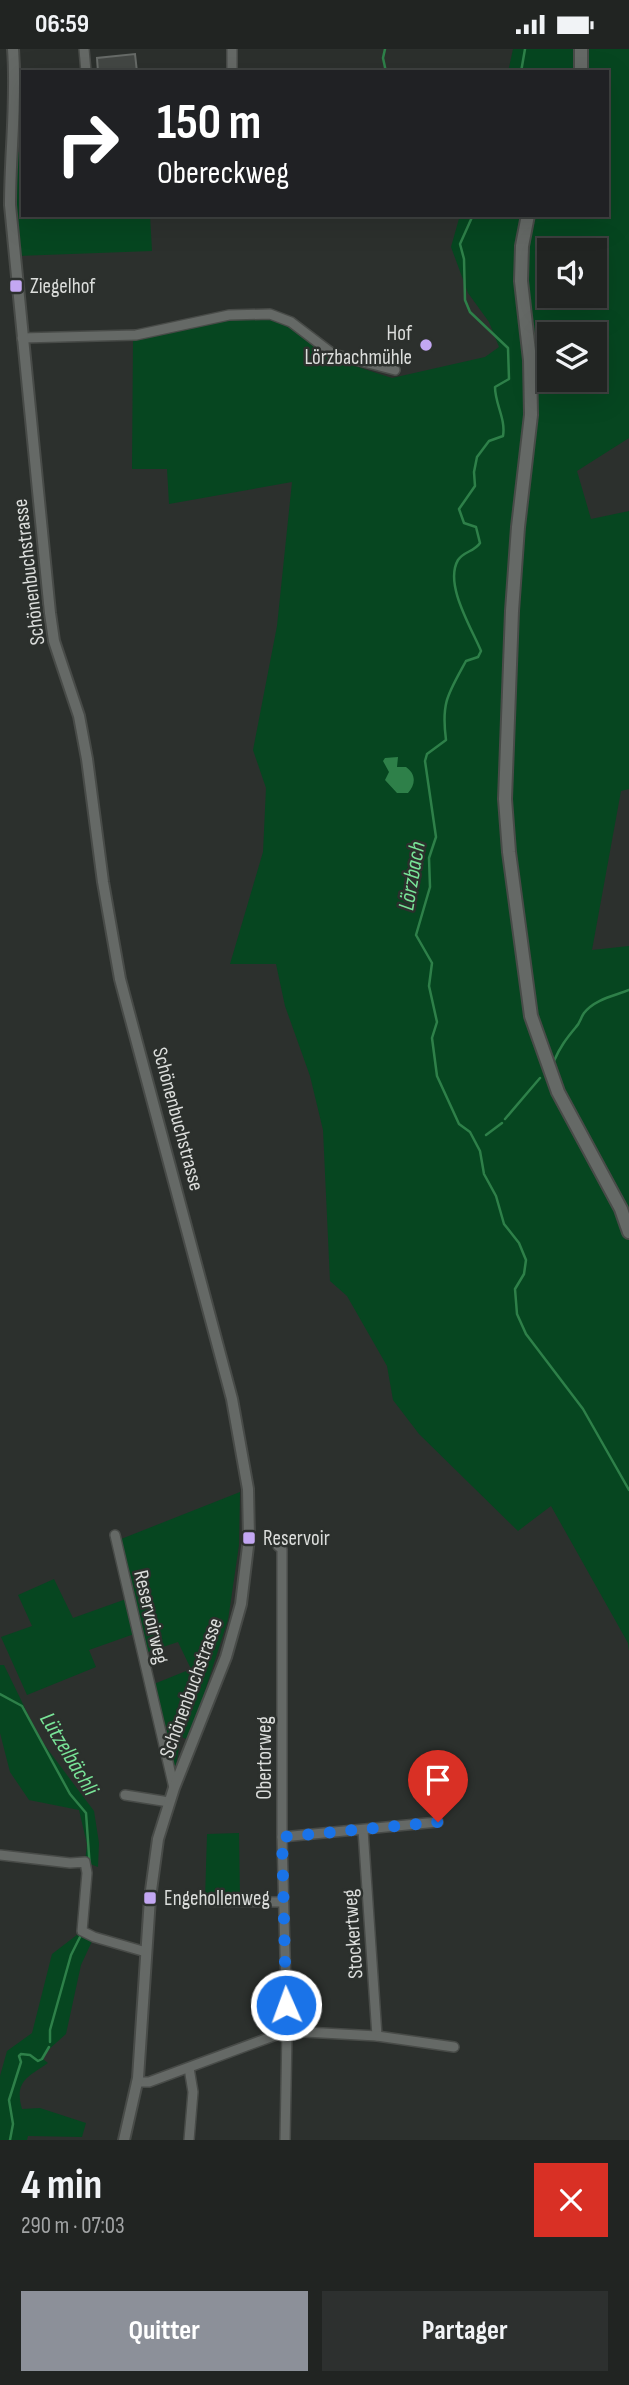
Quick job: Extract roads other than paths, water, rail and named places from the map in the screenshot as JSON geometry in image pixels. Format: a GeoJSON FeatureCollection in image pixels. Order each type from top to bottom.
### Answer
{"type":"FeatureCollection","features":[{"type":"Feature","properties":{"kind":"main road"},"geometry":{"type":"LineString","coordinates":[[581,49],[582,70]]}},
{"type":"Feature","properties":{"kind":"main road"},"geometry":{"type":"LineString","coordinates":[[528,217],[522,246],[521,281],[530,360],[531,415],[518,527],[512,611],[505,799],[509,852],[531,1016],[558,1091],[621,1209],[629,1232]]}},
{"type":"Feature","properties":{"kind":"street","name":"Schönenbuchstrasse"},"geometry":{"type":"LineString","coordinates":[[13,49],[19,95],[10,162],[10,205],[54,641],[79,716],[120,979],[201,1277],[232,1399],[246,1471],[249,1538],[241,1604],[226,1657],[174,1788],[158,1839],[152,1874],[137,2082],[124,2140]]}},
{"type":"Feature","properties":{"kind":"street"},"geometry":{"type":"LineString","coordinates":[[84,49],[86,70]]}},
{"type":"Feature","properties":{"kind":"street"},"geometry":{"type":"LineString","coordinates":[[232,49],[232,70]]}},
{"type":"Feature","properties":{"kind":"street"},"geometry":{"type":"LineString","coordinates":[[22,338],[136,335],[229,315],[270,314],[291,322],[333,354],[395,370]]}},
{"type":"Feature","properties":{"kind":"street","name":"Reservoirweg"},"geometry":{"type":"LineString","coordinates":[[115,1535],[174,1788]]}},
{"type":"Feature","properties":{"kind":"street","name":"Obertorweg"},"geometry":{"type":"LineString","coordinates":[[278,1546],[282,1549],[282,1837],[287,2031],[285,2140]]}},
{"type":"Feature","properties":{"kind":"street"},"geometry":{"type":"LineString","coordinates":[[125,1795],[169,1802]]}},
{"type":"Feature","properties":{"kind":"street"},"geometry":{"type":"LineString","coordinates":[[282,1837],[438,1822]]}},
{"type":"Feature","properties":{"kind":"street","name":"Stockertweg"},"geometry":{"type":"LineString","coordinates":[[363,1830],[377,2036]]}},
{"type":"Feature","properties":{"kind":"street"},"geometry":{"type":"LineString","coordinates":[[0,1855],[70,1863],[85,1862],[88,1873],[82,1931],[146,1952]]}},
{"type":"Feature","properties":{"kind":"street"},"geometry":{"type":"LineString","coordinates":[[187,1901],[283,1902]]}},
{"type":"Feature","properties":{"kind":"street"},"geometry":{"type":"LineString","coordinates":[[137,2082],[149,2083],[287,2031],[377,2036],[454,2046]]}},
{"type":"Feature","properties":{"kind":"street"},"geometry":{"type":"LineString","coordinates":[[189,2068],[193,2092],[189,2140]]}},
{"type":"Feature","properties":{"kind":"waterway"},"geometry":{"type":"LineString","coordinates":[[385,49],[383,58],[386,70]]}},
{"type":"Feature","properties":{"kind":"waterway","name":"Lörzbach"},"geometry":{"type":"LineString","coordinates":[[521,70],[525,49]]}},
{"type":"Feature","properties":{"kind":"waterway","name":"Lörzbach"},"geometry":{"type":"LineString","coordinates":[[472,217],[460,244],[464,259],[465,300],[470,312],[508,348],[509,379],[495,387],[503,436],[489,441],[477,457],[475,486],[459,509],[464,523],[476,527],[480,543],[458,560],[454,581],[456,593],[481,651],[478,657],[466,661],[447,699],[444,716],[446,740],[427,754],[425,761],[436,837],[429,858],[430,887],[416,935],[432,963],[429,986],[437,1022],[432,1038],[437,1076],[459,1124],[470,1132],[480,1151],[484,1174],[496,1196],[504,1224],[519,1243],[526,1260],[524,1274],[515,1289],[517,1314],[526,1334],[583,1409],[629,1490]]}},
{"type":"Feature","properties":{"kind":"waterway"},"geometry":{"type":"LineString","coordinates":[[554,1061],[588,1008],[629,990]]}},
{"type":"Feature","properties":{"kind":"waterway"},"geometry":{"type":"LineString","coordinates":[[505,1119],[540,1078]]}},
{"type":"Feature","properties":{"kind":"waterway"},"geometry":{"type":"LineString","coordinates":[[486,1135],[502,1123]]}},
{"type":"Feature","properties":{"kind":"waterway","name":"Lützelbächli"},"geometry":{"type":"LineString","coordinates":[[0,1694],[22,1706],[70,1794],[86,1813],[90,1869]]}},
{"type":"Feature","properties":{"kind":"waterway","name":"Lützelbächli"},"geometry":{"type":"LineString","coordinates":[[50,2042],[50,2030],[71,1955],[80,1937]]}},
{"type":"Feature","properties":{"kind":"waterway","name":"Lützelbächli"},"geometry":{"type":"LineString","coordinates":[[10,2140],[13,2124],[9,2100],[21,2062],[19,2056],[30,2055],[38,2061],[49,2047]]}},
{"type":"Feature","properties":{"kind":"place","name":"Ziegelhof"},"geometry":{"type":"Point","coordinates":[16,286]}},
{"type":"Feature","properties":{"kind":"place","name":"Hof Lörzbachmühle"},"geometry":{"type":"Point","coordinates":[426,345]}},
{"type":"Feature","properties":{"kind":"place","name":"Reservoir"},"geometry":{"type":"Point","coordinates":[249,1538]}},
{"type":"Feature","properties":{"kind":"place","name":"Engehollenweg"},"geometry":{"type":"Point","coordinates":[150,1898]}}]}
